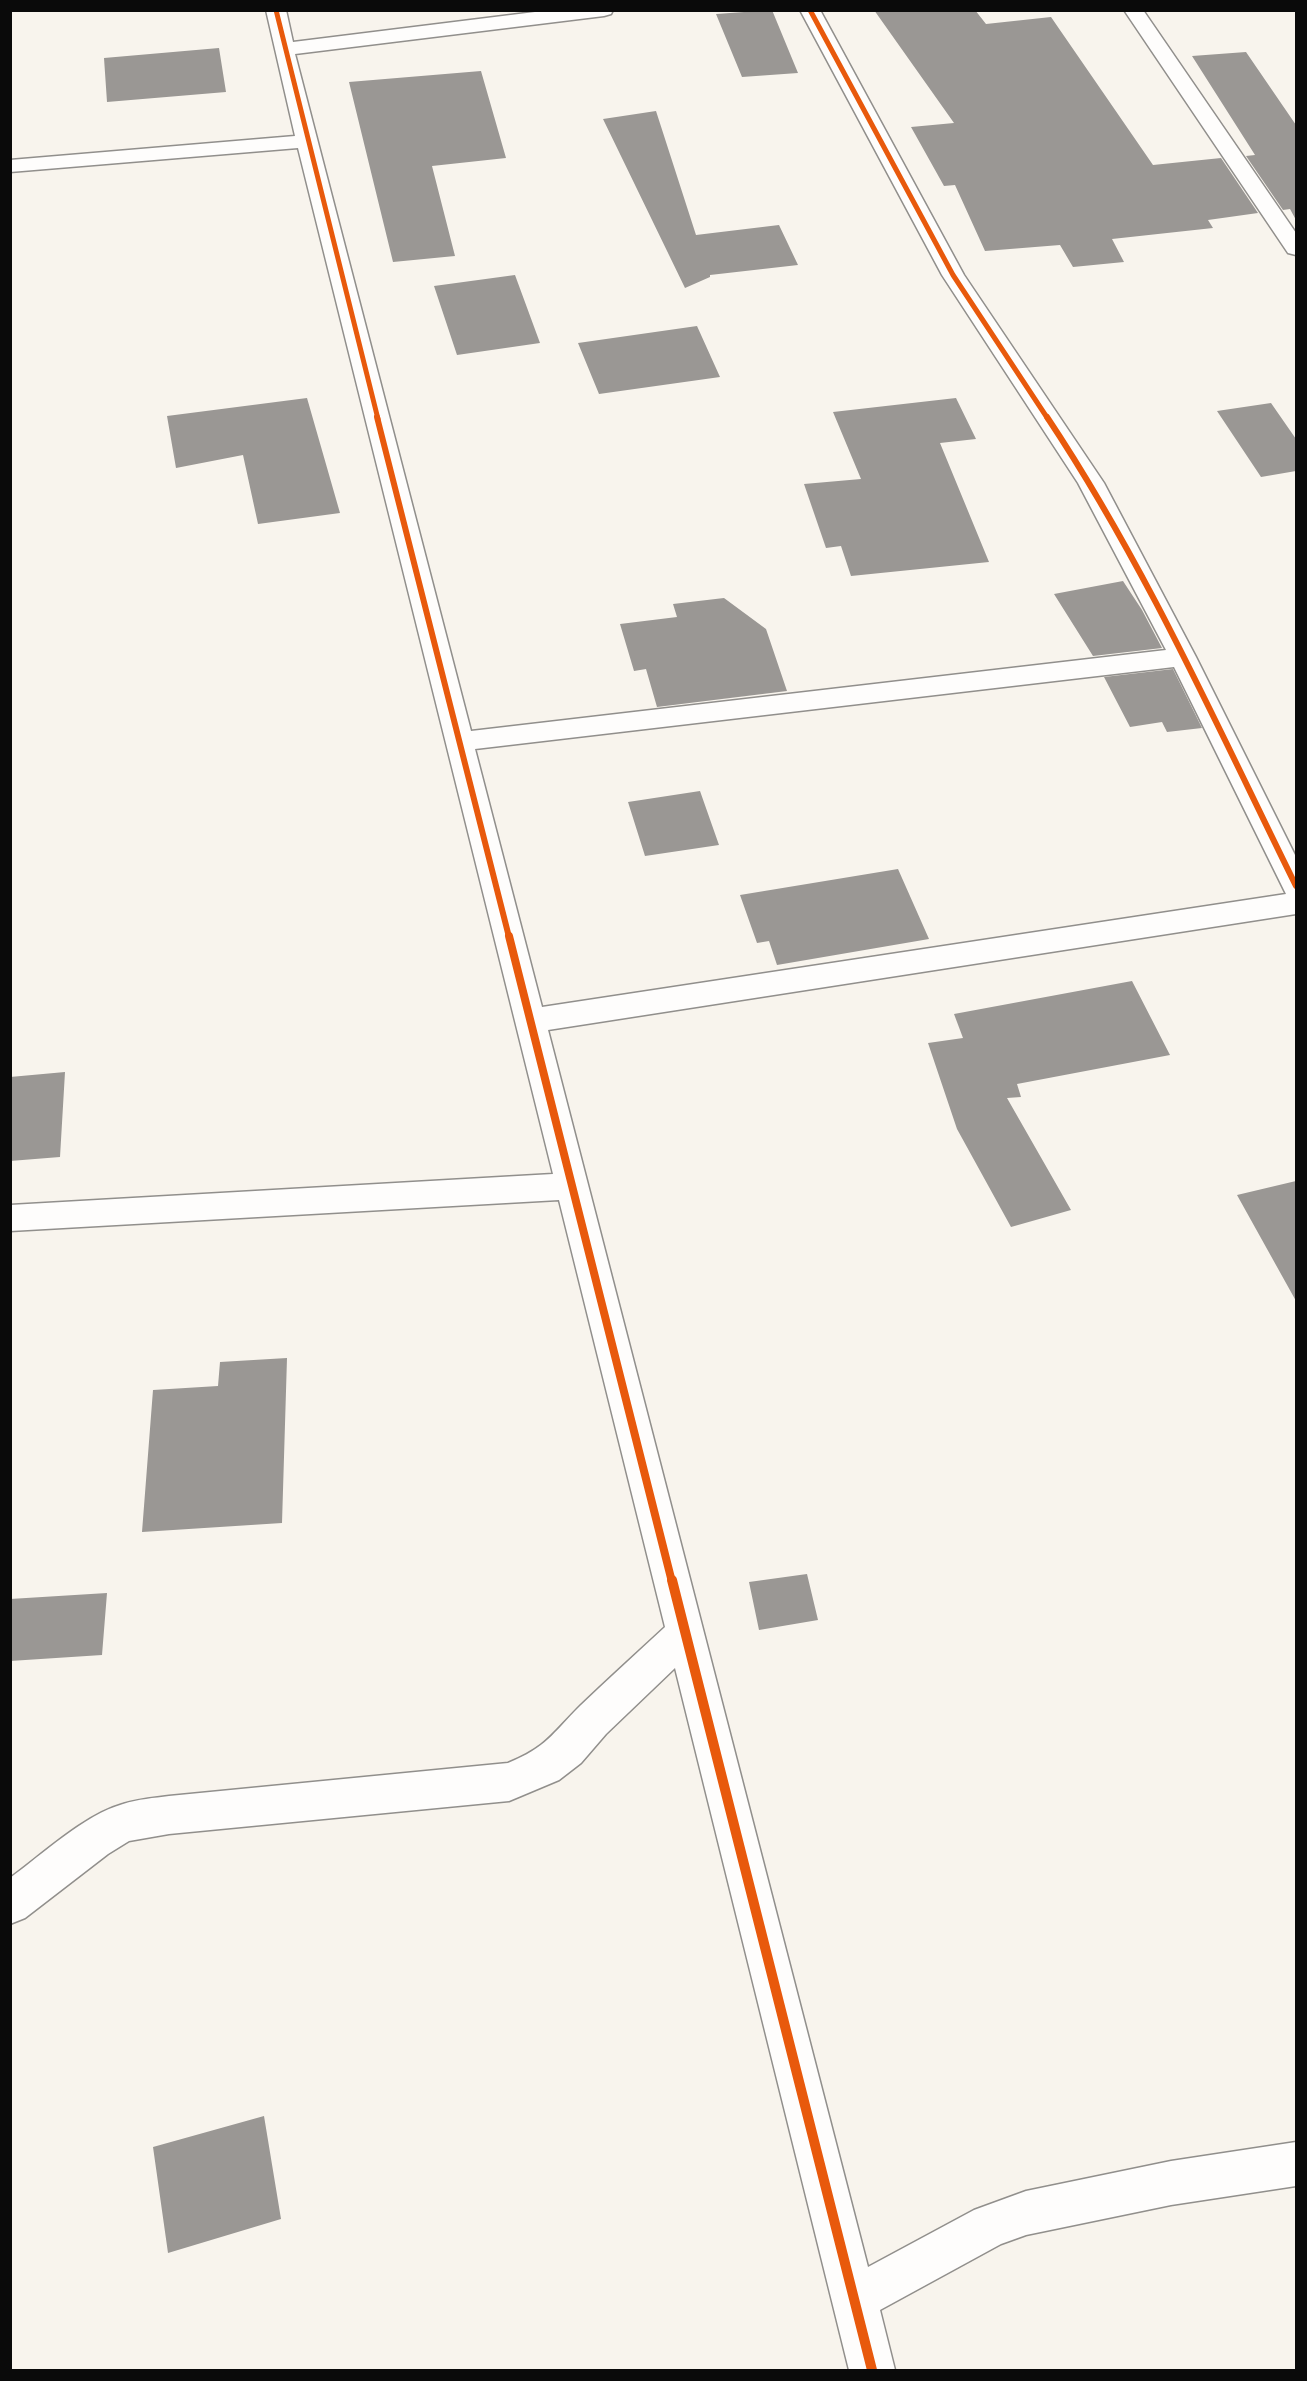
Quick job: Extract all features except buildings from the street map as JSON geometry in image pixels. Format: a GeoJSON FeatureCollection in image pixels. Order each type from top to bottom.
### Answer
{"type":"FeatureCollection","features":[{"type":"Feature","properties":{"kind":"street"},"geometry":{"type":"LineString","coordinates":[[276,10],[307,141],[872,2370]]}},
{"type":"Feature","properties":{"kind":"street"},"geometry":{"type":"LineString","coordinates":[[284,49],[604,10]]}},
{"type":"Feature","properties":{"kind":"street"},"geometry":{"type":"LineString","coordinates":[[810,10],[953,275],[1091,483],[1183,657],[1296,886]]}},
{"type":"Feature","properties":{"kind":"street"},"geometry":{"type":"LineString","coordinates":[[1134,10],[1296,248]]}},
{"type":"Feature","properties":{"kind":"street"},"geometry":{"type":"LineString","coordinates":[[10,166],[307,141]]}},
{"type":"Feature","properties":{"kind":"street"},"geometry":{"type":"LineString","coordinates":[[459,742],[1183,657]]}},
{"type":"Feature","properties":{"kind":"street"},"geometry":{"type":"LineString","coordinates":[[530,1021],[1296,903]]}},
{"type":"Feature","properties":{"kind":"street"},"geometry":{"type":"LineString","coordinates":[[10,1218],[572,1186]]}},
{"type":"Feature","properties":{"kind":"street"},"geometry":{"type":"LineString","coordinates":[[10,1904],[94,1840],[123,1823],[169,1815],[509,1782],[545,1767],[567,1750],[592,1721],[685,1633]]}},
{"type":"Feature","properties":{"kind":"street"},"geometry":{"type":"LineString","coordinates":[[854,2299],[990,2226],[1026,2213],[1171,2183],[1296,2164]]}},
{"type":"Feature","properties":{"kind":"cycle path"},"geometry":{"type":"LineString","coordinates":[[276,10],[872,2370]]}},
{"type":"Feature","properties":{"kind":"cycle path"},"geometry":{"type":"LineString","coordinates":[[810,10],[953,275],[1091,483],[1183,657],[1296,886]]}}]}
